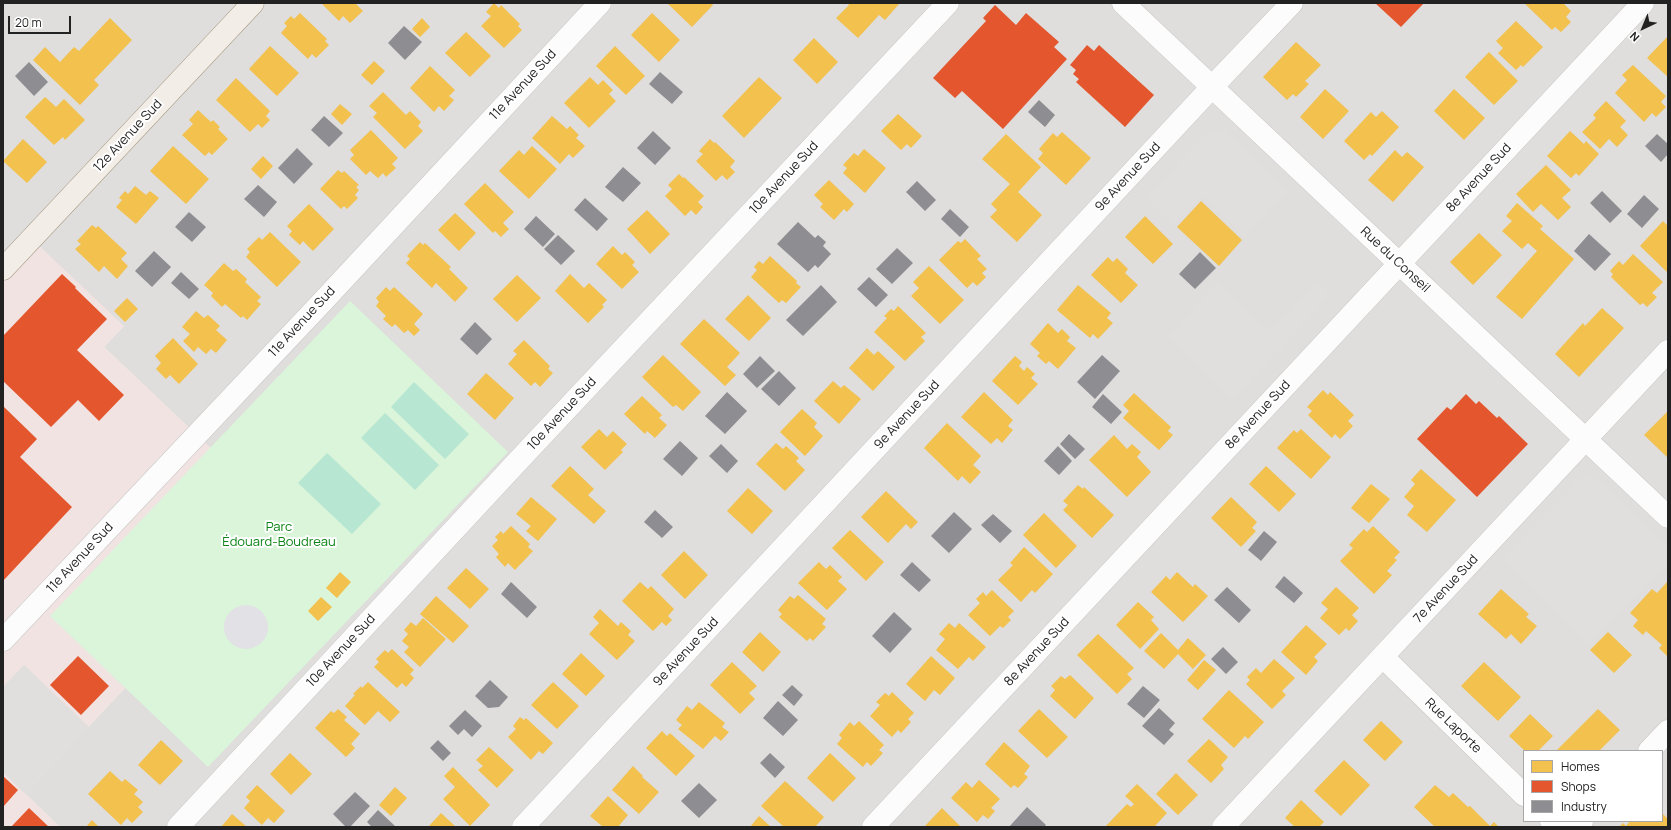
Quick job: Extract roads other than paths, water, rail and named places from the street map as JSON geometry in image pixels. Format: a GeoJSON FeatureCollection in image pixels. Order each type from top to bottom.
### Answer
{"type":"FeatureCollection","features":[{"type":"Feature","properties":{"kind":"main road","name":"12e Avenue Sud"},"geometry":{"type":"LineString","coordinates":[[3,270],[253,3]]}},
{"type":"Feature","properties":{"kind":"street","name":"11e Avenue Sud"},"geometry":{"type":"LineString","coordinates":[[3,640],[324,300],[600,3]]}},
{"type":"Feature","properties":{"kind":"street","name":"10e Avenue Sud"},"geometry":{"type":"LineString","coordinates":[[178,827],[948,3]]}},
{"type":"Feature","properties":{"kind":"street","name":"Rue du Conseil"},"geometry":{"type":"LineString","coordinates":[[1123,3],[1668,517]]}},
{"type":"Feature","properties":{"kind":"street","name":"9e Avenue Sud"},"geometry":{"type":"LineString","coordinates":[[523,827],[1292,3]]}},
{"type":"Feature","properties":{"kind":"street","name":"8e Avenue Sud"},"geometry":{"type":"LineString","coordinates":[[873,827],[1643,3]]}},
{"type":"Feature","properties":{"kind":"street","name":"7e Avenue Sud"},"geometry":{"type":"LineString","coordinates":[[1223,827],[1668,351]]}},
{"type":"Feature","properties":{"kind":"street","name":"Rue Laporte"},"geometry":{"type":"LineString","coordinates":[[1383,657],[1523,793]]}},
{"type":"Feature","properties":{"kind":"street"},"geometry":{"type":"LineString","coordinates":[[1649,750],[1668,731]]}},
{"type":"Feature","properties":{"kind":"park label","name":"Parc Édouard-Boudreau"},"geometry":{"type":"Point","coordinates":[279,534]}}]}
